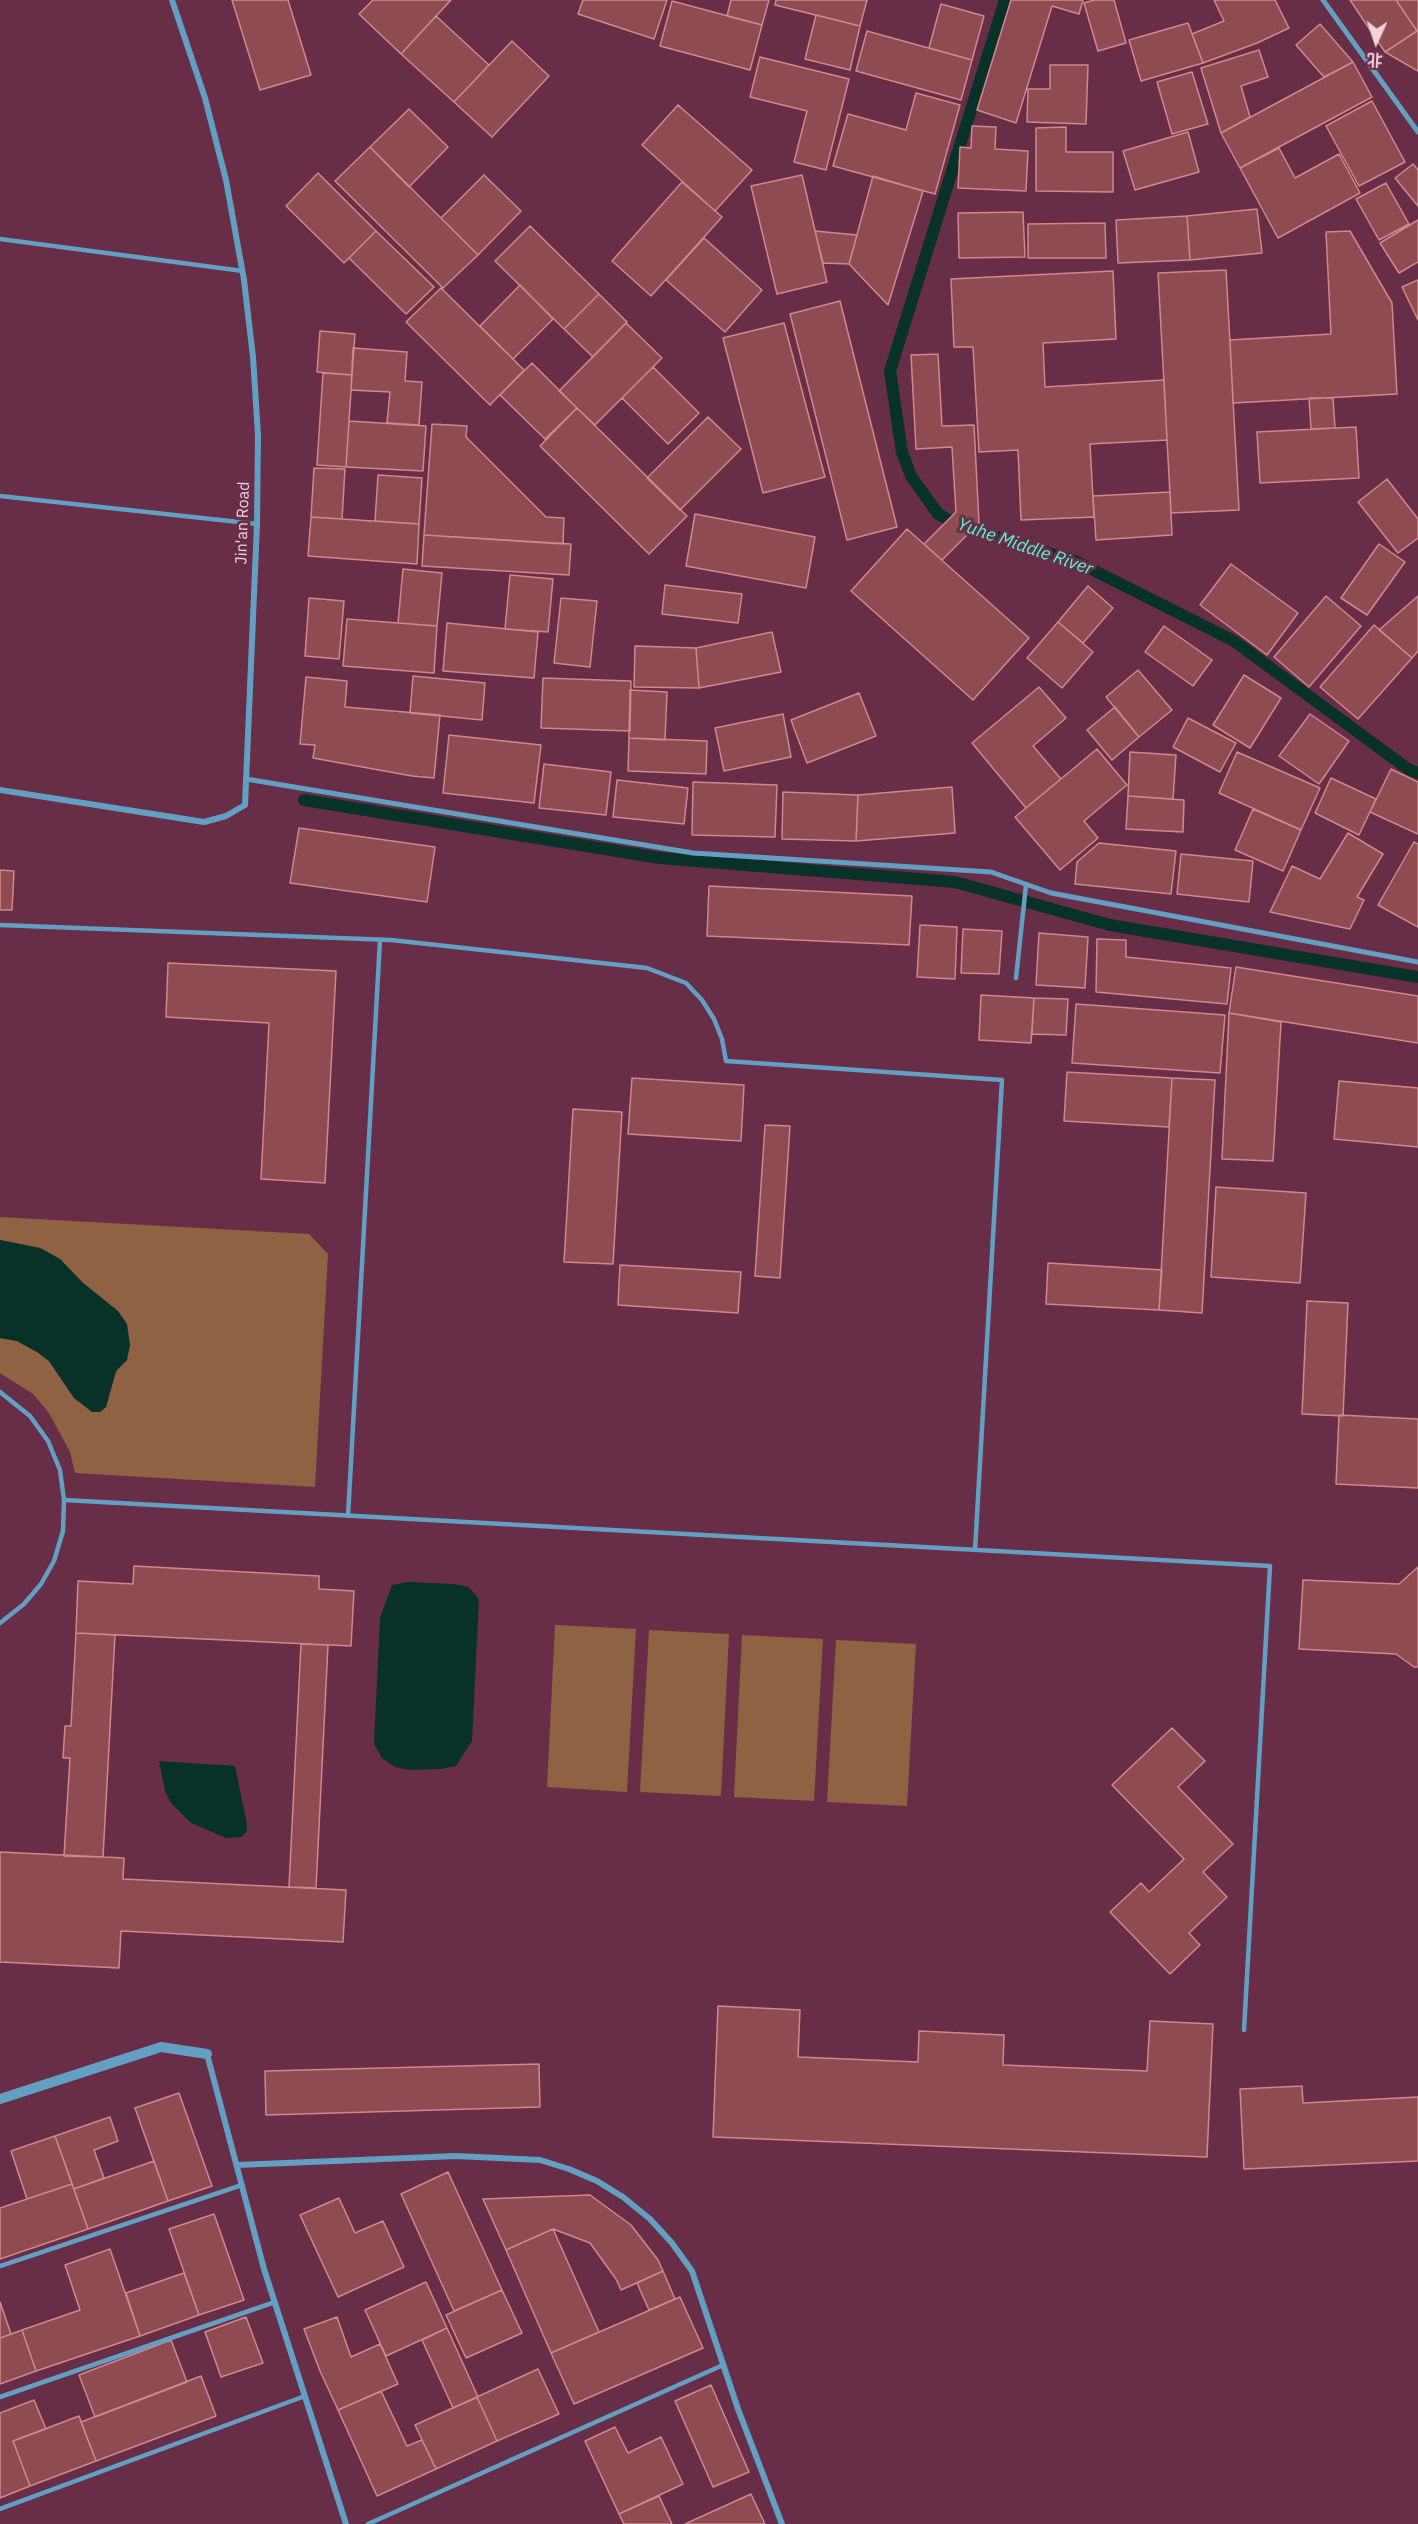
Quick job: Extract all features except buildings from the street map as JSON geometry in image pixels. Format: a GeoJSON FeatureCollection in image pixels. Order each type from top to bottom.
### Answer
{"type":"FeatureCollection","features":[{"type":"Feature","properties":{"kind":"street","name":"Jin'an Road"},"geometry":{"type":"LineString","coordinates":[[0,790],[204,822],[226,816],[245,805],[257,524],[257,424],[253,357],[243,271],[226,180],[205,98],[172,0]]}},
{"type":"Feature","properties":{"kind":"street"},"geometry":{"type":"LineString","coordinates":[[1323,0],[1418,132]]}},
{"type":"Feature","properties":{"kind":"street"},"geometry":{"type":"LineString","coordinates":[[246,779],[693,853],[991,872],[1051,893],[1418,962]]}},
{"type":"Feature","properties":{"kind":"street"},"geometry":{"type":"LineString","coordinates":[[0,2099],[161,2047],[207,2054],[275,2302],[346,2524]]}},
{"type":"Feature","properties":{"kind":"street"},"geometry":{"type":"LineString","coordinates":[[237,2165],[456,2156],[540,2160],[597,2181],[623,2197],[650,2218],[692,2271],[723,2366],[782,2524]]}},
{"type":"Feature","properties":{"kind":"lane"},"geometry":{"type":"LineString","coordinates":[[0,239],[243,271]]}},
{"type":"Feature","properties":{"kind":"lane"},"geometry":{"type":"LineString","coordinates":[[0,496],[257,524]]}},
{"type":"Feature","properties":{"kind":"lane"},"geometry":{"type":"LineString","coordinates":[[1016,978],[1026,885]]}},
{"type":"Feature","properties":{"kind":"lane"},"geometry":{"type":"LineString","coordinates":[[0,925],[380,940],[647,968],[686,983],[702,1000],[714,1019],[722,1039],[726,1061],[1002,1080],[975,1550]]}},
{"type":"Feature","properties":{"kind":"lane"},"geometry":{"type":"LineString","coordinates":[[348,1515],[380,940]]}},
{"type":"Feature","properties":{"kind":"lane"},"geometry":{"type":"LineString","coordinates":[[0,1392],[30,1416],[48,1441],[60,1470],[64,1500],[63,1531],[54,1561],[41,1584],[24,1604],[0,1623]]}},
{"type":"Feature","properties":{"kind":"lane"},"geometry":{"type":"LineString","coordinates":[[64,1500],[1270,1566],[1244,2030]]}},
{"type":"Feature","properties":{"kind":"lane"},"geometry":{"type":"LineString","coordinates":[[0,2266],[242,2185]]}},
{"type":"Feature","properties":{"kind":"lane"},"geometry":{"type":"LineString","coordinates":[[0,2397],[275,2302]]}},
{"type":"Feature","properties":{"kind":"lane"},"geometry":{"type":"LineString","coordinates":[[368,2524],[723,2366]]}},
{"type":"Feature","properties":{"kind":"lane"},"geometry":{"type":"LineString","coordinates":[[0,2509],[305,2396]]}},
{"type":"Feature","properties":{"kind":"shaded area"},"geometry":{"type":"Polygon","coordinates":[[[0,1217],[309,1234],[328,1254],[315,1487],[75,1473],[70,1452],[49,1413],[33,1394],[0,1373],[0,1338],[17,1341],[37,1352],[49,1361],[74,1398],[100,1412],[106,1407],[116,1371],[127,1360],[82,1282],[60,1259],[40,1248],[0,1240],[0,1217]]]}},
{"type":"Feature","properties":{"kind":"shaded area"},"geometry":{"type":"Polygon","coordinates":[[[0,1240],[40,1248],[60,1259],[82,1282],[118,1311],[127,1324],[130,1345],[127,1360],[116,1371],[106,1407],[100,1412],[92,1412],[74,1398],[49,1361],[37,1352],[17,1341],[0,1338],[0,1240]]]}},
{"type":"Feature","properties":{"kind":"shaded area"},"geometry":{"type":"Polygon","coordinates":[[[407,1582],[469,1587],[479,1599],[472,1741],[456,1766],[410,1770],[395,1767],[382,1758],[374,1744],[380,1618],[392,1585],[407,1582]]]}},
{"type":"Feature","properties":{"kind":"shaded area"},"geometry":{"type":"Polygon","coordinates":[[[555,1625],[636,1629],[627,1792],[547,1787],[555,1625]]]}},
{"type":"Feature","properties":{"kind":"shaded area"},"geometry":{"type":"Polygon","coordinates":[[[649,1630],[729,1634],[721,1796],[640,1792],[649,1630]]]}},
{"type":"Feature","properties":{"kind":"shaded area"},"geometry":{"type":"Polygon","coordinates":[[[742,1635],[823,1639],[814,1801],[734,1797],[742,1635]]]}},
{"type":"Feature","properties":{"kind":"shaded area"},"geometry":{"type":"Polygon","coordinates":[[[836,1640],[916,1644],[907,1806],[827,1802],[836,1640]]]}},
{"type":"Feature","properties":{"kind":"shaded area"},"geometry":{"type":"Polygon","coordinates":[[[159,1761],[235,1766],[247,1831],[241,1837],[226,1838],[191,1823],[171,1803],[165,1791],[159,1761]]]}},
{"type":"Feature","properties":{"kind":"waterway","name":"Yuhe Middle River"},"geometry":{"type":"LineString","coordinates":[[1005,0],[890,371],[902,452],[911,476],[938,514],[960,526],[1075,561],[1234,641],[1408,769],[1418,773]]}},
{"type":"Feature","properties":{"kind":"waterway"},"geometry":{"type":"LineString","coordinates":[[304,800],[660,858],[955,882],[1110,925],[1418,977]]}}]}
